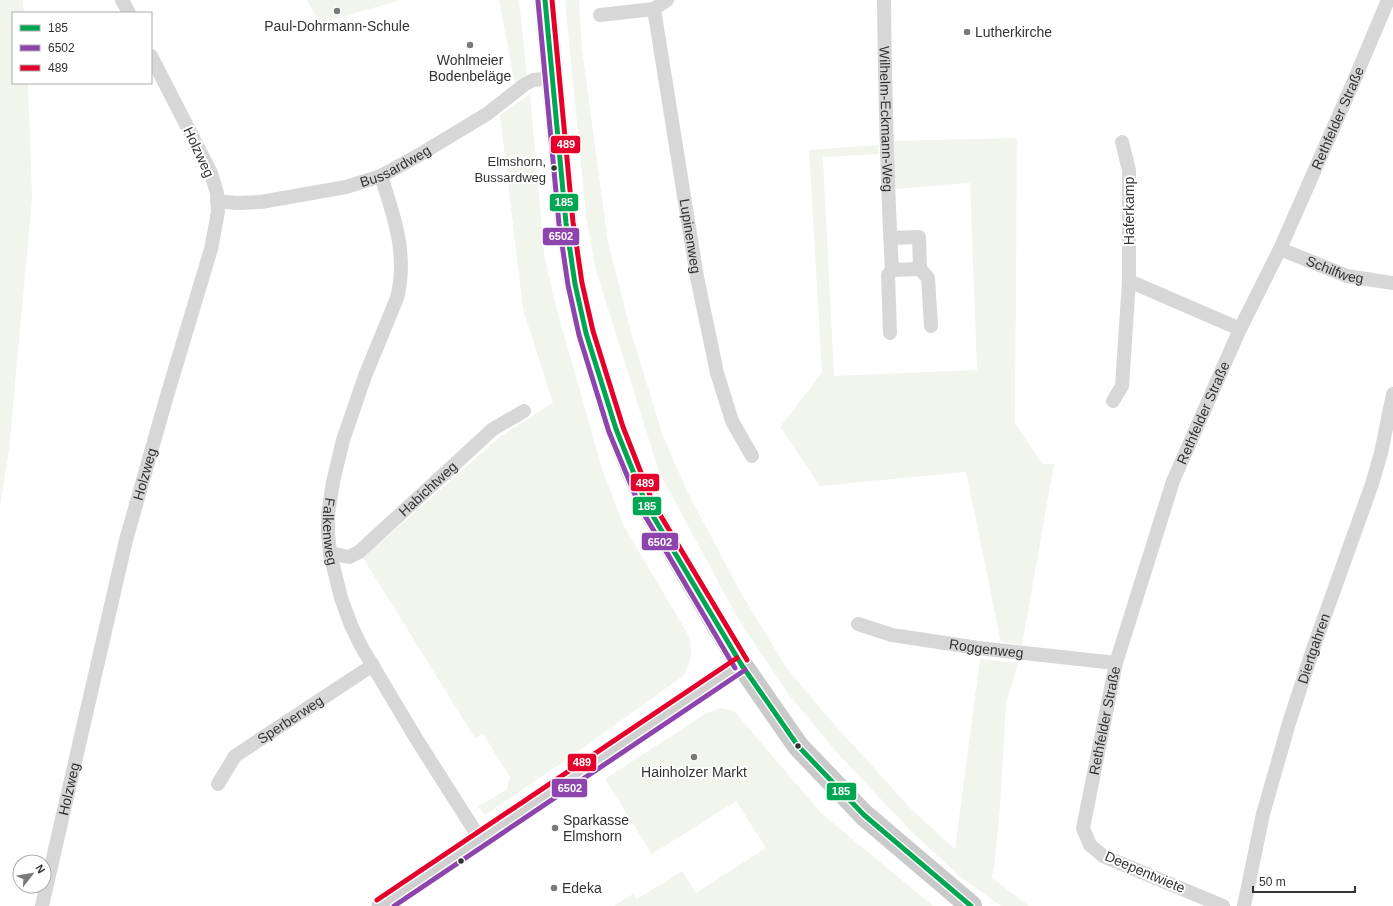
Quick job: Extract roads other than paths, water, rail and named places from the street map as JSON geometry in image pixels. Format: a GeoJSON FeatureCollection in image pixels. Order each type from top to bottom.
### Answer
{"type":"FeatureCollection","features":[{"type":"Feature","properties":{"kind":"main road"},"geometry":{"type":"LineString","coordinates":[[545,0],[566,224],[573,277],[586,333],[616,429],[647,506],[741,664],[798,746],[864,815],[971,906]]}},
{"type":"Feature","properties":{"kind":"street"},"geometry":{"type":"LineString","coordinates":[[122,0],[128,12]]}},
{"type":"Feature","properties":{"kind":"street"},"geometry":{"type":"LineString","coordinates":[[600,15],[654,9],[668,0]]}},
{"type":"Feature","properties":{"kind":"street","name":"Wilhelm-Eckmann-Weg"},"geometry":{"type":"LineString","coordinates":[[884,0],[892,270],[888,275],[890,333]]}},
{"type":"Feature","properties":{"kind":"street","name":"Rethfelder Straße"},"geometry":{"type":"LineString","coordinates":[[1090,845],[1083,828],[1116,663],[1173,481],[1240,329],[1280,249],[1388,0]]}},
{"type":"Feature","properties":{"kind":"street","name":"Lupinenweg"},"geometry":{"type":"LineString","coordinates":[[654,9],[697,277],[717,373],[732,421],[752,456]]}},
{"type":"Feature","properties":{"kind":"street","name":"Holzweg"},"geometry":{"type":"LineString","coordinates":[[42,906],[126,540],[211,249],[218,212],[217,193],[211,173],[152,58]]}},
{"type":"Feature","properties":{"kind":"street","name":"Bussardweg"},"geometry":{"type":"LineString","coordinates":[[217,201],[236,203],[260,202],[346,187],[381,176],[487,114],[524,85],[534,80],[553,78]]}},
{"type":"Feature","properties":{"kind":"street","name":"Haferkamp"},"geometry":{"type":"LineString","coordinates":[[1113,401],[1122,386],[1129,281],[1129,170],[1122,142]]}},
{"type":"Feature","properties":{"kind":"street","name":"Falkenweg"},"geometry":{"type":"LineString","coordinates":[[381,176],[396,222],[400,246],[402,260],[399,289],[397,298],[364,376],[343,440],[333,482],[328,514],[330,553],[341,598],[351,625],[373,666],[417,740],[480,839]]}},
{"type":"Feature","properties":{"kind":"street"},"geometry":{"type":"LineString","coordinates":[[890,238],[919,237],[920,268],[928,278],[931,326]]}},
{"type":"Feature","properties":{"kind":"street","name":"Schilfweg"},"geometry":{"type":"LineString","coordinates":[[1280,249],[1347,276],[1393,282]]}},
{"type":"Feature","properties":{"kind":"street"},"geometry":{"type":"LineString","coordinates":[[892,270],[920,268]]}},
{"type":"Feature","properties":{"kind":"street"},"geometry":{"type":"LineString","coordinates":[[1129,281],[1240,329]]}},
{"type":"Feature","properties":{"kind":"street","name":"Diertgahren"},"geometry":{"type":"LineString","coordinates":[[1244,906],[1263,814],[1289,722],[1314,646],[1372,484],[1381,453],[1393,394]]}},
{"type":"Feature","properties":{"kind":"street","name":"Habichtweg"},"geometry":{"type":"LineString","coordinates":[[330,553],[349,557],[359,552],[493,429],[524,410]]}},
{"type":"Feature","properties":{"kind":"street","name":"Roggenweg"},"geometry":{"type":"LineString","coordinates":[[858,624],[892,635],[978,648],[1116,663]]}},
{"type":"Feature","properties":{"kind":"street"},"geometry":{"type":"LineString","coordinates":[[381,906],[741,664]]}},
{"type":"Feature","properties":{"kind":"street","name":"Sperberweg"},"geometry":{"type":"LineString","coordinates":[[218,784],[235,756],[373,666]]}},
{"type":"Feature","properties":{"kind":"street","name":"Deepentwiete"},"geometry":{"type":"LineString","coordinates":[[1090,845],[1103,856],[1223,906]]}},
{"type":"Feature","properties":{"kind":"place","name":"Paul-Dohrmann-Schule"},"geometry":{"type":"Point","coordinates":[337,11]}},
{"type":"Feature","properties":{"kind":"place","name":"Lutherkirche"},"geometry":{"type":"Point","coordinates":[967,32]}},
{"type":"Feature","properties":{"kind":"place","name":"Wohlmeier Bodenbeläge"},"geometry":{"type":"Point","coordinates":[470,45]}},
{"type":"Feature","properties":{"kind":"place","name":"Elmshorn, Bussardweg"},"geometry":{"type":"Point","coordinates":[554,168]}},
{"type":"Feature","properties":{"kind":"place","name":"Hainholzer Markt"},"geometry":{"type":"Point","coordinates":[694,757]}},
{"type":"Feature","properties":{"kind":"place","name":"Sparkasse Elmshorn"},"geometry":{"type":"Point","coordinates":[555,828]}},
{"type":"Feature","properties":{"kind":"place","name":"Edeka"},"geometry":{"type":"Point","coordinates":[554,888]}}]}
